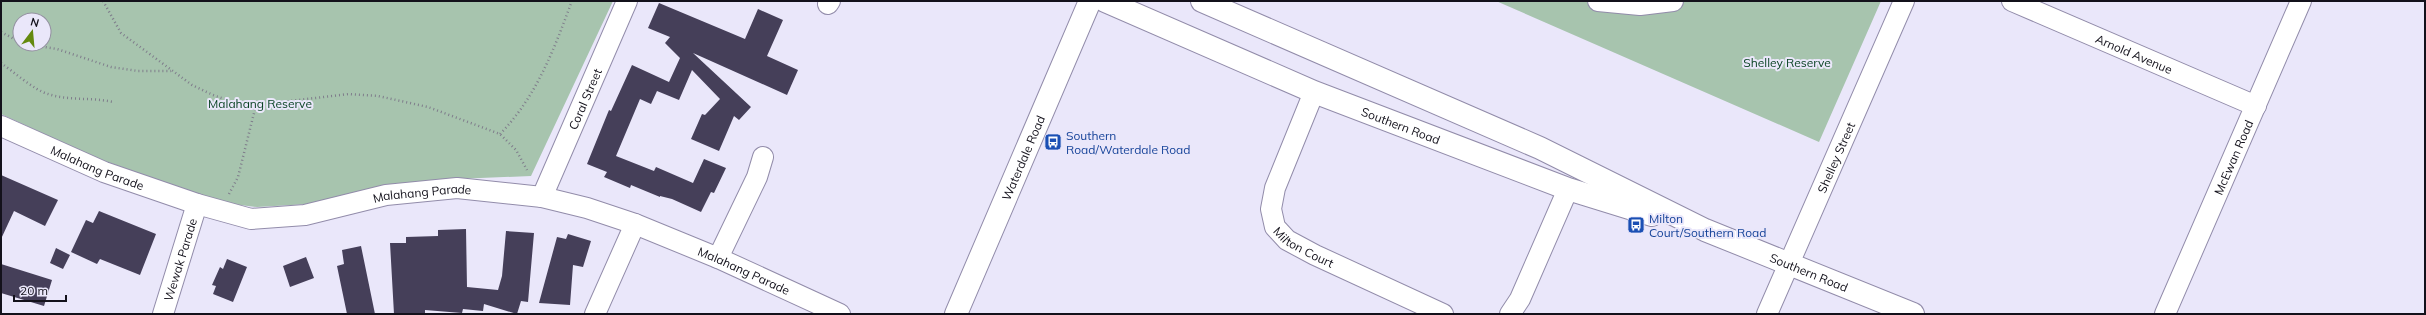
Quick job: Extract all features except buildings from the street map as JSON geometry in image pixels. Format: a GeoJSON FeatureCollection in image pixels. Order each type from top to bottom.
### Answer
{"type":"FeatureCollection","features":[{"type":"Feature","properties":{"kind":"main road","name":"Waterdale Road"},"geometry":{"type":"LineString","coordinates":[[956,314],[1090,1]]}},
{"type":"Feature","properties":{"kind":"main road","name":"Southern Road"},"geometry":{"type":"LineString","coordinates":[[1105,1],[1314,92],[1568,189],[1705,230]]}},
{"type":"Feature","properties":{"kind":"main road","name":"Southern Road"},"geometry":{"type":"LineString","coordinates":[[1202,1],[1540,148],[1705,230],[1913,314]]}},
{"type":"Feature","properties":{"kind":"street","name":"Coral Street"},"geometry":{"type":"LineString","coordinates":[[542,197],[627,1]]}},
{"type":"Feature","properties":{"kind":"street"},"geometry":{"type":"LineString","coordinates":[[1598,1],[1640,5],[1673,1]]}},
{"type":"Feature","properties":{"kind":"street","name":"Shelley Street"},"geometry":{"type":"LineString","coordinates":[[1767,314],[1904,1]]}},
{"type":"Feature","properties":{"kind":"street","name":"Arnold Avenue"},"geometry":{"type":"LineString","coordinates":[[2012,1],[2256,106]]}},
{"type":"Feature","properties":{"kind":"street","name":"McEwan Road"},"geometry":{"type":"LineString","coordinates":[[2165,314],[2301,1]]}},
{"type":"Feature","properties":{"kind":"street","name":"Milton Court"},"geometry":{"type":"LineString","coordinates":[[1314,92],[1273,194],[1271,209],[1275,227],[1287,240],[1315,255],[1443,314]]}},
{"type":"Feature","properties":{"kind":"street","name":"Malahang Parade"},"geometry":{"type":"LineString","coordinates":[[1,126],[104,172],[196,204],[251,219],[304,215],[386,195],[457,188],[542,197],[587,208],[635,224],[718,258],[840,314]]}},
{"type":"Feature","properties":{"kind":"street"},"geometry":{"type":"LineString","coordinates":[[718,258],[757,177],[763,157]]}},
{"type":"Feature","properties":{"kind":"street"},"geometry":{"type":"LineString","coordinates":[[1510,314],[1520,299],[1568,189]]}},
{"type":"Feature","properties":{"kind":"street","name":"Wewak Parade"},"geometry":{"type":"LineString","coordinates":[[163,314],[196,204]]}},
{"type":"Feature","properties":{"kind":"street"},"geometry":{"type":"LineString","coordinates":[[595,314],[635,224]]}},
{"type":"Feature","properties":{"kind":"path"},"geometry":{"type":"LineString","coordinates":[[103,1],[121,33],[171,71],[192,85],[213,95],[236,103],[256,105],[349,94],[378,96],[428,107],[500,134],[516,150],[527,170]]}},
{"type":"Feature","properties":{"kind":"path"},"geometry":{"type":"LineString","coordinates":[[500,134],[527,102],[540,80],[554,52],[572,1]]}},
{"type":"Feature","properties":{"kind":"path"},"geometry":{"type":"LineString","coordinates":[[1,32],[12,38]]}},
{"type":"Feature","properties":{"kind":"path"},"geometry":{"type":"LineString","coordinates":[[52,48],[111,67],[138,71],[171,71]]}},
{"type":"Feature","properties":{"kind":"path"},"geometry":{"type":"LineString","coordinates":[[1,63],[46,94],[68,98],[100,99],[113,102]]}},
{"type":"Feature","properties":{"kind":"path"},"geometry":{"type":"LineString","coordinates":[[218,210],[238,177],[256,105]]}},
{"type":"Feature","properties":{"kind":"green space","name":"Malahang Reserve"},"geometry":{"type":"Polygon","coordinates":[[[1,1],[613,1],[531,176],[456,179],[379,186],[309,204],[257,207],[224,203],[96,158],[1,114],[1,1]]]}},
{"type":"Feature","properties":{"kind":"green space","name":"Shelley Reserve"},"geometry":{"type":"Polygon","coordinates":[[[1496,1],[1881,1],[1819,142],[1496,1]]]}},
{"type":"Feature","properties":{"kind":"place","name":"Southern Road/Waterdale Road"},"geometry":{"type":"Point","coordinates":[1053,142]}},
{"type":"Feature","properties":{"kind":"place","name":"Milton Court/Southern Road"},"geometry":{"type":"Point","coordinates":[1636,225]}}]}
